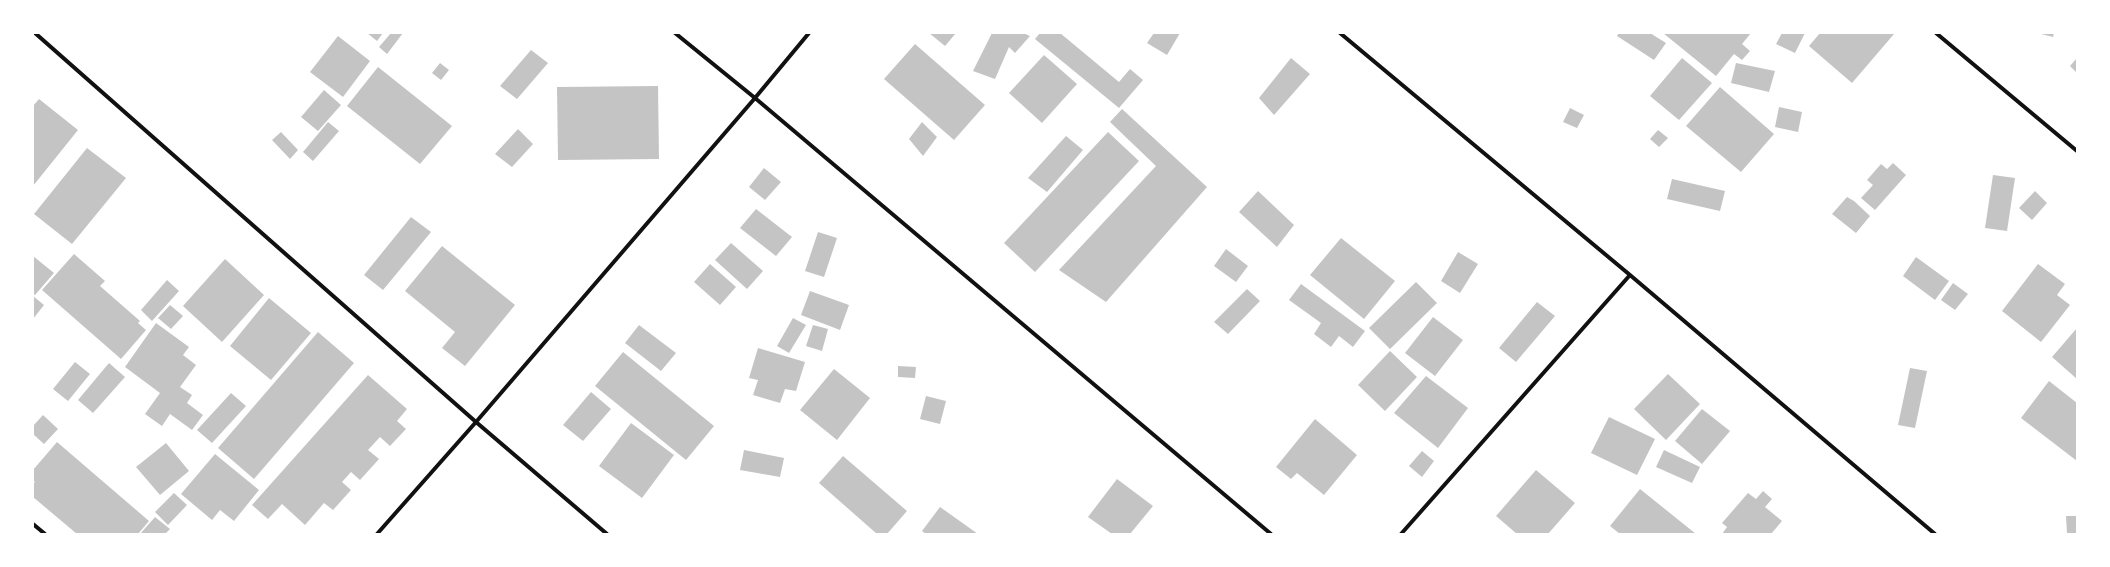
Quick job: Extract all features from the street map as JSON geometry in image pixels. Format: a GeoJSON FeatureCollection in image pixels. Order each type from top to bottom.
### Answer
{"type":"FeatureCollection","features":[{"type":"Feature","properties":{"kind":"street"},"geometry":{"type":"LineString","coordinates":[[35,33],[476,422],[607,534]]}},
{"type":"Feature","properties":{"kind":"street"},"geometry":{"type":"LineString","coordinates":[[675,33],[755,98],[1271,534]]}},
{"type":"Feature","properties":{"kind":"street"},"geometry":{"type":"LineString","coordinates":[[377,534],[476,422],[755,98],[809,33]]}},
{"type":"Feature","properties":{"kind":"street"},"geometry":{"type":"LineString","coordinates":[[1340,33],[1630,275],[1935,534]]}},
{"type":"Feature","properties":{"kind":"street"},"geometry":{"type":"LineString","coordinates":[[1936,33],[2077,151]]}},
{"type":"Feature","properties":{"kind":"street"},"geometry":{"type":"LineString","coordinates":[[1400,534],[1630,275]]}},
{"type":"Feature","properties":{"kind":"street"},"geometry":{"type":"LineString","coordinates":[[33,524],[45,534]]}},
{"type":"Feature","properties":{"kind":"building"},"geometry":{"type":"Polygon","coordinates":[[[367,33],[383,33],[377,41],[367,33]]]}},
{"type":"Feature","properties":{"kind":"building"},"geometry":{"type":"Polygon","coordinates":[[[391,33],[403,33],[387,54],[379,47],[391,33]]]}},
{"type":"Feature","properties":{"kind":"building"},"geometry":{"type":"Polygon","coordinates":[[[929,33],[956,33],[945,46],[929,33]]]}},
{"type":"Feature","properties":{"kind":"building"},"geometry":{"type":"Polygon","coordinates":[[[992,33],[1023,33],[1030,36],[1015,53],[1009,47],[995,79],[973,71],[992,33]]]}},
{"type":"Feature","properties":{"kind":"building"},"geometry":{"type":"Polygon","coordinates":[[[1040,33],[1060,33],[1119,82],[1130,69],[1143,80],[1119,108],[1035,39],[1040,33]]]}},
{"type":"Feature","properties":{"kind":"building"},"geometry":{"type":"Polygon","coordinates":[[[1154,33],[1180,33],[1167,55],[1147,43],[1154,33]]]}},
{"type":"Feature","properties":{"kind":"building"},"geometry":{"type":"Polygon","coordinates":[[[1619,33],[1650,33],[1666,43],[1654,60],[1617,36],[1619,33]]]}},
{"type":"Feature","properties":{"kind":"building"},"geometry":{"type":"Polygon","coordinates":[[[1663,33],[1751,33],[1742,44],[1750,51],[1742,60],[1734,54],[1716,76],[1663,33]]]}},
{"type":"Feature","properties":{"kind":"building"},"geometry":{"type":"Polygon","coordinates":[[[1782,33],[1805,33],[1795,53],[1776,44],[1782,33]]]}},
{"type":"Feature","properties":{"kind":"building"},"geometry":{"type":"Polygon","coordinates":[[[1820,33],[1894,34],[1852,83],[1809,46],[1820,33]]]}},
{"type":"Feature","properties":{"kind":"building"},"geometry":{"type":"Polygon","coordinates":[[[2037,33],[2054,33],[2053,37],[2037,33]]]}},
{"type":"Feature","properties":{"kind":"building"},"geometry":{"type":"Polygon","coordinates":[[[338,36],[370,61],[343,97],[310,72],[338,36]]]}},
{"type":"Feature","properties":{"kind":"building"},"geometry":{"type":"Polygon","coordinates":[[[915,44],[985,105],[954,140],[884,79],[915,44]]]}},
{"type":"Feature","properties":{"kind":"building"},"geometry":{"type":"Polygon","coordinates":[[[531,50],[548,63],[517,99],[500,86],[531,50]]]}},
{"type":"Feature","properties":{"kind":"building"},"geometry":{"type":"Polygon","coordinates":[[[1044,55],[1077,84],[1042,123],[1009,93],[1044,55]]]}},
{"type":"Feature","properties":{"kind":"building"},"geometry":{"type":"Polygon","coordinates":[[[1291,58],[1310,74],[1274,115],[1259,98],[1291,58]]]}},
{"type":"Feature","properties":{"kind":"building"},"geometry":{"type":"Polygon","coordinates":[[[1682,58],[1712,83],[1679,120],[1650,96],[1682,58]]]}},
{"type":"Feature","properties":{"kind":"building"},"geometry":{"type":"Polygon","coordinates":[[[2077,58],[2077,73],[2070,66],[2077,58]]]}},
{"type":"Feature","properties":{"kind":"building"},"geometry":{"type":"Polygon","coordinates":[[[440,63],[449,70],[441,80],[432,73],[440,63]]]}},
{"type":"Feature","properties":{"kind":"building"},"geometry":{"type":"Polygon","coordinates":[[[1736,63],[1775,71],[1769,92],[1731,83],[1736,63]]]}},
{"type":"Feature","properties":{"kind":"building"},"geometry":{"type":"Polygon","coordinates":[[[378,67],[452,126],[420,164],[347,106],[378,67]]]}},
{"type":"Feature","properties":{"kind":"building"},"geometry":{"type":"Polygon","coordinates":[[[658,86],[659,159],[558,160],[557,87],[658,86]]]}},
{"type":"Feature","properties":{"kind":"building"},"geometry":{"type":"Polygon","coordinates":[[[1720,87],[1774,134],[1741,172],[1686,126],[1720,87]]]}},
{"type":"Feature","properties":{"kind":"building"},"geometry":{"type":"Polygon","coordinates":[[[324,90],[341,105],[318,131],[301,117],[324,90]]]}},
{"type":"Feature","properties":{"kind":"building"},"geometry":{"type":"Polygon","coordinates":[[[39,99],[78,130],[33,186],[33,106],[39,99]]]}},
{"type":"Feature","properties":{"kind":"building"},"geometry":{"type":"Polygon","coordinates":[[[1779,107],[1802,112],[1798,132],[1775,127],[1779,107]]]}},
{"type":"Feature","properties":{"kind":"building"},"geometry":{"type":"Polygon","coordinates":[[[1570,108],[1584,115],[1577,128],[1563,122],[1570,108]]]}},
{"type":"Feature","properties":{"kind":"building"},"geometry":{"type":"Polygon","coordinates":[[[1122,109],[1207,187],[1106,302],[1059,270],[1156,166],[1110,122],[1122,109]]]}},
{"type":"Feature","properties":{"kind":"building"},"geometry":{"type":"Polygon","coordinates":[[[328,122],[339,131],[313,161],[303,152],[328,122]]]}},
{"type":"Feature","properties":{"kind":"building"},"geometry":{"type":"Polygon","coordinates":[[[922,122],[937,137],[923,156],[909,139],[922,122]]]}},
{"type":"Feature","properties":{"kind":"building"},"geometry":{"type":"Polygon","coordinates":[[[518,129],[533,144],[512,167],[495,154],[518,129]]]}},
{"type":"Feature","properties":{"kind":"building"},"geometry":{"type":"Polygon","coordinates":[[[1658,130],[1668,138],[1659,147],[1650,139],[1658,130]]]}},
{"type":"Feature","properties":{"kind":"building"},"geometry":{"type":"Polygon","coordinates":[[[281,132],[298,150],[290,159],[272,140],[281,132]]]}},
{"type":"Feature","properties":{"kind":"building"},"geometry":{"type":"Polygon","coordinates":[[[1108,132],[1139,161],[1035,272],[1004,243],[1108,132]]]}},
{"type":"Feature","properties":{"kind":"building"},"geometry":{"type":"Polygon","coordinates":[[[1066,136],[1083,150],[1047,192],[1028,178],[1066,136]]]}},
{"type":"Feature","properties":{"kind":"building"},"geometry":{"type":"Polygon","coordinates":[[[87,148],[126,178],[72,244],[34,214],[87,148]]]}},
{"type":"Feature","properties":{"kind":"building"},"geometry":{"type":"Polygon","coordinates":[[[1893,163],[1906,175],[1875,210],[1861,198],[1873,185],[1867,180],[1881,164],[1887,169],[1893,163]]]}},
{"type":"Feature","properties":{"kind":"building"},"geometry":{"type":"Polygon","coordinates":[[[764,168],[781,182],[765,200],[749,187],[764,168]]]}},
{"type":"Feature","properties":{"kind":"building"},"geometry":{"type":"Polygon","coordinates":[[[1993,175],[2015,178],[2007,231],[1985,228],[1993,175]]]}},
{"type":"Feature","properties":{"kind":"building"},"geometry":{"type":"Polygon","coordinates":[[[1672,179],[1725,191],[1720,211],[1667,199],[1672,179]]]}},
{"type":"Feature","properties":{"kind":"building"},"geometry":{"type":"Polygon","coordinates":[[[1258,191],[1294,225],[1277,247],[1239,212],[1258,191]]]}},
{"type":"Feature","properties":{"kind":"building"},"geometry":{"type":"Polygon","coordinates":[[[2035,191],[2047,203],[2032,220],[2019,208],[2035,191]]]}},
{"type":"Feature","properties":{"kind":"building"},"geometry":{"type":"Polygon","coordinates":[[[1847,197],[1854,201],[1870,216],[1856,233],[1832,214],[1847,197]]]}},
{"type":"Feature","properties":{"kind":"building"},"geometry":{"type":"Polygon","coordinates":[[[756,209],[792,237],[776,256],[740,228],[756,209]]]}},
{"type":"Feature","properties":{"kind":"building"},"geometry":{"type":"Polygon","coordinates":[[[411,217],[431,232],[383,290],[364,275],[411,217]]]}},
{"type":"Feature","properties":{"kind":"building"},"geometry":{"type":"Polygon","coordinates":[[[818,232],[837,238],[824,277],[805,271],[818,232]]]}},
{"type":"Feature","properties":{"kind":"building"},"geometry":{"type":"Polygon","coordinates":[[[1341,238],[1395,281],[1364,319],[1310,275],[1341,238]]]}},
{"type":"Feature","properties":{"kind":"building"},"geometry":{"type":"Polygon","coordinates":[[[731,243],[763,271],[747,289],[715,260],[731,243]]]}},
{"type":"Feature","properties":{"kind":"building"},"geometry":{"type":"Polygon","coordinates":[[[442,246],[515,305],[465,366],[442,348],[455,332],[405,291],[442,246]]]}},
{"type":"Feature","properties":{"kind":"building"},"geometry":{"type":"Polygon","coordinates":[[[1226,249],[1248,266],[1236,282],[1214,266],[1226,249]]]}},
{"type":"Feature","properties":{"kind":"building"},"geometry":{"type":"Polygon","coordinates":[[[1458,252],[1478,264],[1460,293],[1441,281],[1458,252]]]}},
{"type":"Feature","properties":{"kind":"building"},"geometry":{"type":"Polygon","coordinates":[[[74,254],[105,281],[100,286],[140,321],[138,323],[146,330],[121,359],[42,290],[74,254]]]}},
{"type":"Feature","properties":{"kind":"building"},"geometry":{"type":"Polygon","coordinates":[[[33,256],[54,273],[35,295],[33,294],[33,256]]]}},
{"type":"Feature","properties":{"kind":"building"},"geometry":{"type":"Polygon","coordinates":[[[1916,257],[1949,281],[1935,300],[1903,276],[1916,257]]]}},
{"type":"Feature","properties":{"kind":"building"},"geometry":{"type":"Polygon","coordinates":[[[225,259],[264,295],[222,342],[183,306],[225,259]]]}},
{"type":"Feature","properties":{"kind":"building"},"geometry":{"type":"Polygon","coordinates":[[[710,264],[736,287],[720,305],[694,282],[710,264]]]}},
{"type":"Feature","properties":{"kind":"building"},"geometry":{"type":"Polygon","coordinates":[[[2038,264],[2065,284],[2057,295],[2070,305],[2041,342],[2002,311],[2038,264]]]}},
{"type":"Feature","properties":{"kind":"building"},"geometry":{"type":"Polygon","coordinates":[[[167,280],[179,291],[152,321],[141,310],[167,280]]]}},
{"type":"Feature","properties":{"kind":"building"},"geometry":{"type":"Polygon","coordinates":[[[1416,282],[1437,303],[1390,349],[1369,328],[1416,282]]]}},
{"type":"Feature","properties":{"kind":"building"},"geometry":{"type":"Polygon","coordinates":[[[1953,283],[1968,294],[1955,310],[1941,300],[1953,283]]]}},
{"type":"Feature","properties":{"kind":"building"},"geometry":{"type":"Polygon","coordinates":[[[1301,284],[1365,331],[1353,347],[1339,336],[1331,347],[1314,334],[1321,323],[1289,300],[1301,284]]]}},
{"type":"Feature","properties":{"kind":"building"},"geometry":{"type":"Polygon","coordinates":[[[1247,289],[1260,301],[1228,334],[1214,322],[1247,289]]]}},
{"type":"Feature","properties":{"kind":"building"},"geometry":{"type":"Polygon","coordinates":[[[810,291],[849,305],[840,330],[801,315],[810,291]]]}},
{"type":"Feature","properties":{"kind":"building"},"geometry":{"type":"Polygon","coordinates":[[[33,296],[44,305],[33,319],[33,296]]]}},
{"type":"Feature","properties":{"kind":"building"},"geometry":{"type":"Polygon","coordinates":[[[269,298],[311,333],[271,380],[230,346],[269,298]]]}},
{"type":"Feature","properties":{"kind":"building"},"geometry":{"type":"Polygon","coordinates":[[[1537,302],[1555,316],[1516,362],[1499,348],[1537,302]]]}},
{"type":"Feature","properties":{"kind":"building"},"geometry":{"type":"Polygon","coordinates":[[[170,305],[183,316],[171,329],[158,318],[170,305]]]}},
{"type":"Feature","properties":{"kind":"building"},"geometry":{"type":"Polygon","coordinates":[[[1433,317],[1463,340],[1435,376],[1405,353],[1433,317]]]}},
{"type":"Feature","properties":{"kind":"building"},"geometry":{"type":"Polygon","coordinates":[[[793,318],[806,325],[789,353],[777,346],[793,318]]]}},
{"type":"Feature","properties":{"kind":"building"},"geometry":{"type":"Polygon","coordinates":[[[156,323],[189,347],[183,355],[196,365],[180,387],[192,395],[187,403],[203,415],[192,430],[170,414],[162,426],[145,414],[160,393],[125,367],[156,323]]]}},
{"type":"Feature","properties":{"kind":"building"},"geometry":{"type":"Polygon","coordinates":[[[639,325],[676,353],[661,371],[625,343],[639,325]]]}},
{"type":"Feature","properties":{"kind":"building"},"geometry":{"type":"Polygon","coordinates":[[[813,325],[828,329],[822,351],[806,346],[813,325]]]}},
{"type":"Feature","properties":{"kind":"building"},"geometry":{"type":"Polygon","coordinates":[[[2077,328],[2077,379],[2052,357],[2077,328]]]}},
{"type":"Feature","properties":{"kind":"building"},"geometry":{"type":"Polygon","coordinates":[[[318,332],[354,363],[254,479],[218,448],[318,332]]]}},
{"type":"Feature","properties":{"kind":"building"},"geometry":{"type":"Polygon","coordinates":[[[758,348],[805,362],[796,391],[785,389],[780,403],[753,395],[758,380],[749,378],[758,348]]]}},
{"type":"Feature","properties":{"kind":"building"},"geometry":{"type":"Polygon","coordinates":[[[1390,351],[1417,377],[1385,411],[1358,385],[1390,351]]]}},
{"type":"Feature","properties":{"kind":"building"},"geometry":{"type":"Polygon","coordinates":[[[623,352],[714,426],[686,460],[595,386],[623,352]]]}},
{"type":"Feature","properties":{"kind":"building"},"geometry":{"type":"Polygon","coordinates":[[[75,362],[90,374],[68,401],[53,389],[75,362]]]}},
{"type":"Feature","properties":{"kind":"building"},"geometry":{"type":"Polygon","coordinates":[[[109,363],[125,377],[93,413],[78,400],[109,363]]]}},
{"type":"Feature","properties":{"kind":"building"},"geometry":{"type":"Polygon","coordinates":[[[898,366],[916,367],[915,378],[898,377],[898,366]]]}},
{"type":"Feature","properties":{"kind":"building"},"geometry":{"type":"Polygon","coordinates":[[[1910,368],[1927,371],[1915,428],[1898,425],[1910,368]]]}},
{"type":"Feature","properties":{"kind":"building"},"geometry":{"type":"Polygon","coordinates":[[[834,369],[870,398],[837,440],[800,410],[834,369]]]}},
{"type":"Feature","properties":{"kind":"building"},"geometry":{"type":"Polygon","coordinates":[[[1668,374],[1700,404],[1666,440],[1634,409],[1668,374]]]}},
{"type":"Feature","properties":{"kind":"building"},"geometry":{"type":"Polygon","coordinates":[[[368,375],[407,409],[397,421],[406,429],[390,446],[380,437],[368,450],[379,459],[360,480],[351,472],[342,482],[351,490],[333,510],[324,503],[305,525],[282,504],[268,519],[252,505],[368,375]]]}},
{"type":"Feature","properties":{"kind":"building"},"geometry":{"type":"Polygon","coordinates":[[[1426,376],[1468,408],[1438,448],[1394,413],[1426,376]]]}},
{"type":"Feature","properties":{"kind":"building"},"geometry":{"type":"Polygon","coordinates":[[[2049,381],[2077,403],[2077,461],[2021,418],[2049,381]]]}},
{"type":"Feature","properties":{"kind":"building"},"geometry":{"type":"Polygon","coordinates":[[[591,392],[611,409],[583,441],[563,425],[591,392]]]}},
{"type":"Feature","properties":{"kind":"building"},"geometry":{"type":"Polygon","coordinates":[[[231,393],[246,406],[212,443],[197,430],[231,393]]]}},
{"type":"Feature","properties":{"kind":"building"},"geometry":{"type":"Polygon","coordinates":[[[926,396],[946,401],[940,424],[920,419],[926,396]]]}},
{"type":"Feature","properties":{"kind":"building"},"geometry":{"type":"Polygon","coordinates":[[[1702,409],[1730,431],[1702,464],[1675,441],[1702,409]]]}},
{"type":"Feature","properties":{"kind":"building"},"geometry":{"type":"Polygon","coordinates":[[[43,415],[58,429],[44,444],[33,434],[33,426],[43,415]]]}},
{"type":"Feature","properties":{"kind":"building"},"geometry":{"type":"Polygon","coordinates":[[[1609,417],[1655,439],[1637,475],[1591,453],[1609,417]]]}},
{"type":"Feature","properties":{"kind":"building"},"geometry":{"type":"Polygon","coordinates":[[[1315,419],[1357,455],[1324,495],[1297,473],[1291,479],[1276,467],[1315,419]]]}},
{"type":"Feature","properties":{"kind":"building"},"geometry":{"type":"Polygon","coordinates":[[[631,423],[674,455],[642,498],[599,466],[631,423]]]}},
{"type":"Feature","properties":{"kind":"building"},"geometry":{"type":"Polygon","coordinates":[[[57,442],[149,521],[138,534],[77,534],[33,497],[33,484],[35,482],[33,480],[33,470],[57,442]]]}},
{"type":"Feature","properties":{"kind":"building"},"geometry":{"type":"Polygon","coordinates":[[[166,443],[189,471],[160,495],[136,467],[166,443]]]}},
{"type":"Feature","properties":{"kind":"building"},"geometry":{"type":"Polygon","coordinates":[[[744,450],[784,458],[780,477],[740,470],[744,450]]]}},
{"type":"Feature","properties":{"kind":"building"},"geometry":{"type":"Polygon","coordinates":[[[1664,450],[1700,467],[1692,483],[1656,467],[1664,450]]]}},
{"type":"Feature","properties":{"kind":"building"},"geometry":{"type":"Polygon","coordinates":[[[1422,451],[1434,461],[1422,477],[1409,466],[1422,451]]]}},
{"type":"Feature","properties":{"kind":"building"},"geometry":{"type":"Polygon","coordinates":[[[215,454],[259,490],[234,521],[220,510],[212,520],[181,494],[215,454]]]}},
{"type":"Feature","properties":{"kind":"building"},"geometry":{"type":"Polygon","coordinates":[[[843,456],[907,511],[887,534],[877,534],[819,483],[843,456]]]}},
{"type":"Feature","properties":{"kind":"building"},"geometry":{"type":"Polygon","coordinates":[[[1536,470],[1575,503],[1548,534],[1517,534],[1496,516],[1536,470]]]}},
{"type":"Feature","properties":{"kind":"building"},"geometry":{"type":"Polygon","coordinates":[[[1117,479],[1153,506],[1130,534],[1112,534],[1088,517],[1117,479]]]}},
{"type":"Feature","properties":{"kind":"building"},"geometry":{"type":"Polygon","coordinates":[[[1640,489],[1696,534],[1620,534],[1610,526],[1640,489]]]}},
{"type":"Feature","properties":{"kind":"building"},"geometry":{"type":"Polygon","coordinates":[[[1763,491],[1772,499],[1765,507],[1782,521],[1771,534],[1722,534],[1727,527],[1722,523],[1748,493],[1756,499],[1763,491]]]}},
{"type":"Feature","properties":{"kind":"building"},"geometry":{"type":"Polygon","coordinates":[[[174,493],[187,505],[168,525],[155,512],[174,493]]]}},
{"type":"Feature","properties":{"kind":"building"},"geometry":{"type":"Polygon","coordinates":[[[940,507],[978,534],[926,534],[922,531],[940,507]]]}},
{"type":"Feature","properties":{"kind":"building"},"geometry":{"type":"Polygon","coordinates":[[[2066,516],[2077,516],[2077,534],[2067,534],[2066,516]]]}},
{"type":"Feature","properties":{"kind":"building"},"geometry":{"type":"Polygon","coordinates":[[[155,517],[170,529],[165,534],[140,534],[155,517]]]}}]}
